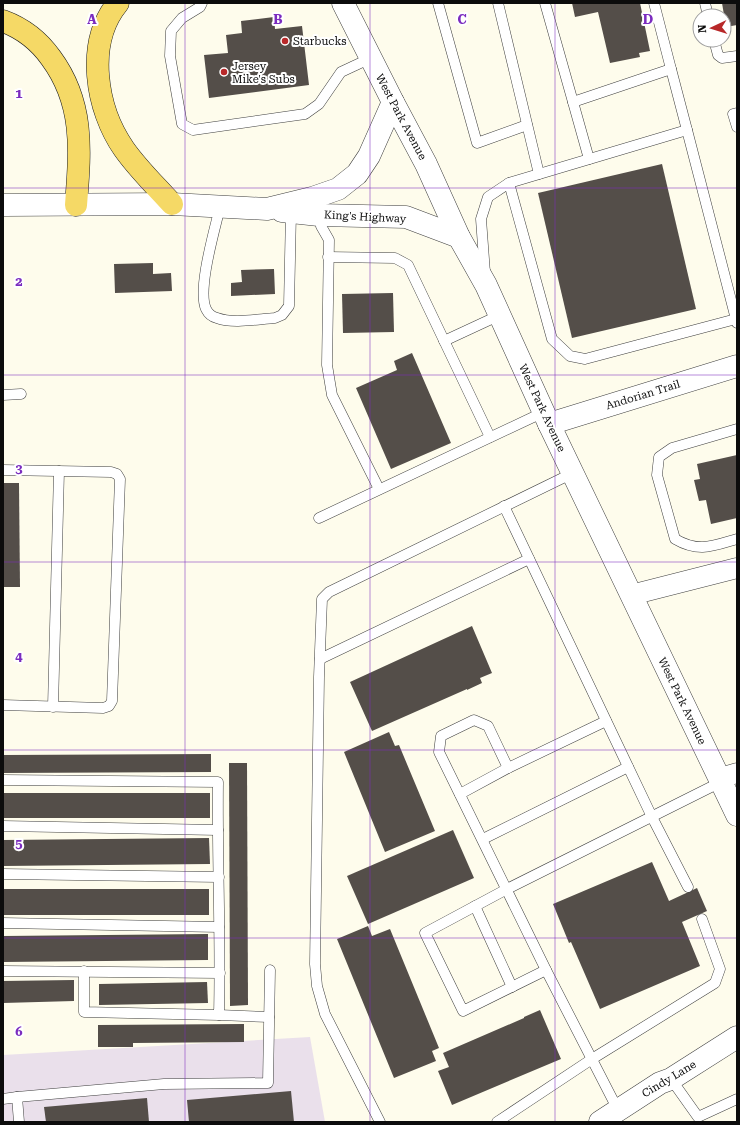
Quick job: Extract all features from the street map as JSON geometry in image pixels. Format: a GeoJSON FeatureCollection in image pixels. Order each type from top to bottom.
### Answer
{"type":"FeatureCollection","features":[{"type":"Feature","properties":{"kind":"main road"},"geometry":{"type":"LineString","coordinates":[[118,3],[106,24],[99,48],[99,84],[106,112],[110,125],[124,149],[172,204]]}},
{"type":"Feature","properties":{"kind":"main road"},"geometry":{"type":"LineString","coordinates":[[3,21],[17,27],[35,40],[47,52],[56,65],[72,97],[79,133],[80,154],[76,206]]}},
{"type":"Feature","properties":{"kind":"street","name":"West Park Avenue"},"geometry":{"type":"LineString","coordinates":[[344,3],[393,102],[426,164],[459,237],[486,285],[546,418],[631,595],[726,778],[737,815]]}},
{"type":"Feature","properties":{"kind":"street"},"geometry":{"type":"LineString","coordinates":[[3,205],[76,206],[172,204],[267,209],[312,198],[338,189],[356,174],[369,156],[393,102]]}},
{"type":"Feature","properties":{"kind":"street","name":"King's Highway"},"geometry":{"type":"LineString","coordinates":[[267,209],[321,215],[406,217],[459,237]]}},
{"type":"Feature","properties":{"kind":"street","name":"Andorian Trail"},"geometry":{"type":"LineString","coordinates":[[546,418],[737,366]]}},
{"type":"Feature","properties":{"kind":"street"},"geometry":{"type":"LineString","coordinates":[[631,595],[737,568]]}},
{"type":"Feature","properties":{"kind":"street","name":"Cindy Lane"},"geometry":{"type":"LineString","coordinates":[[600,1122],[660,1083],[671,1079],[737,1037]]}},
{"type":"Feature","properties":{"kind":"lane"},"geometry":{"type":"LineString","coordinates":[[202,3],[200,7],[182,18],[171,31],[170,56],[182,124],[193,130],[305,114],[319,104],[341,72],[371,58]]}},
{"type":"Feature","properties":{"kind":"lane"},"geometry":{"type":"LineString","coordinates":[[438,3],[478,143],[527,125]]}},
{"type":"Feature","properties":{"kind":"lane"},"geometry":{"type":"LineString","coordinates":[[498,3],[539,174]]}},
{"type":"Feature","properties":{"kind":"lane"},"geometry":{"type":"LineString","coordinates":[[545,3],[589,159]]}},
{"type":"Feature","properties":{"kind":"lane"},"geometry":{"type":"LineString","coordinates":[[509,183],[552,339],[570,356],[585,359],[736,321],[654,3]]}},
{"type":"Feature","properties":{"kind":"lane"},"geometry":{"type":"LineString","coordinates":[[716,48],[718,55],[722,58],[737,56]]}},
{"type":"Feature","properties":{"kind":"lane"},"geometry":{"type":"LineString","coordinates":[[572,102],[671,69]]}},
{"type":"Feature","properties":{"kind":"lane"},"geometry":{"type":"LineString","coordinates":[[737,113],[734,114],[737,127]]}},
{"type":"Feature","properties":{"kind":"lane"},"geometry":{"type":"LineString","coordinates":[[486,285],[481,219],[488,197],[509,183],[687,130]]}},
{"type":"Feature","properties":{"kind":"lane"},"geometry":{"type":"LineString","coordinates":[[220,207],[204,277],[203,293],[206,309],[210,315],[228,321],[275,318],[282,315],[289,306],[290,212]]}},
{"type":"Feature","properties":{"kind":"lane"},"geometry":{"type":"LineString","coordinates":[[321,215],[321,226],[328,240],[327,365],[332,395],[380,489]]}},
{"type":"Feature","properties":{"kind":"lane"},"geometry":{"type":"LineString","coordinates":[[328,257],[395,258],[408,265],[490,437]]}},
{"type":"Feature","properties":{"kind":"lane"},"geometry":{"type":"LineString","coordinates":[[444,341],[500,314]]}},
{"type":"Feature","properties":{"kind":"lane"},"geometry":{"type":"LineString","coordinates":[[3,395],[21,394]]}},
{"type":"Feature","properties":{"kind":"lane"},"geometry":{"type":"LineString","coordinates":[[319,518],[490,437],[546,418]]}},
{"type":"Feature","properties":{"kind":"lane"},"geometry":{"type":"LineString","coordinates":[[737,429],[672,448],[659,457],[657,475],[676,539],[686,545],[696,548],[710,547],[737,539]]}},
{"type":"Feature","properties":{"kind":"lane"},"geometry":{"type":"LineString","coordinates":[[3,470],[111,472],[117,474],[120,479],[112,701],[109,706],[103,708],[3,705]]}},
{"type":"Feature","properties":{"kind":"lane"},"geometry":{"type":"LineString","coordinates":[[53,707],[59,471]]}},
{"type":"Feature","properties":{"kind":"lane"},"geometry":{"type":"LineString","coordinates":[[380,1122],[325,1014],[317,986],[315,964],[322,599],[329,592],[573,473]]}},
{"type":"Feature","properties":{"kind":"lane"},"geometry":{"type":"LineString","coordinates":[[504,506],[652,817],[688,887]]}},
{"type":"Feature","properties":{"kind":"lane"},"geometry":{"type":"LineString","coordinates":[[320,659],[529,559]]}},
{"type":"Feature","properties":{"kind":"lane"},"geometry":{"type":"LineString","coordinates":[[508,768],[488,726],[474,720],[441,736],[439,752],[546,970],[618,1110]]}},
{"type":"Feature","properties":{"kind":"lane"},"geometry":{"type":"LineString","coordinates":[[460,794],[508,768],[606,720]]}},
{"type":"Feature","properties":{"kind":"lane"},"geometry":{"type":"LineString","coordinates":[[483,839],[628,767]]}},
{"type":"Feature","properties":{"kind":"lane"},"geometry":{"type":"LineString","coordinates":[[546,970],[463,1011],[425,933],[507,889],[652,817],[726,778]]}},
{"type":"Feature","properties":{"kind":"lane"},"geometry":{"type":"LineString","coordinates":[[3,780],[218,782],[219,1015]]}},
{"type":"Feature","properties":{"kind":"lane"},"geometry":{"type":"LineString","coordinates":[[3,826],[218,830]]}},
{"type":"Feature","properties":{"kind":"lane"},"geometry":{"type":"LineString","coordinates":[[3,874],[219,877]]}},
{"type":"Feature","properties":{"kind":"lane"},"geometry":{"type":"LineString","coordinates":[[475,906],[512,987]]}},
{"type":"Feature","properties":{"kind":"lane"},"geometry":{"type":"LineString","coordinates":[[497,1122],[592,1059],[715,983],[720,969],[702,919]]}},
{"type":"Feature","properties":{"kind":"lane"},"geometry":{"type":"LineString","coordinates":[[3,923],[219,927]]}},
{"type":"Feature","properties":{"kind":"lane"},"geometry":{"type":"LineString","coordinates":[[3,1099],[164,1084],[268,1083],[270,970]]}},
{"type":"Feature","properties":{"kind":"lane"},"geometry":{"type":"LineString","coordinates":[[3,971],[220,973]]}},
{"type":"Feature","properties":{"kind":"lane"},"geometry":{"type":"LineString","coordinates":[[84,971],[84,1012],[269,1017]]}},
{"type":"Feature","properties":{"kind":"lane"},"geometry":{"type":"LineString","coordinates":[[671,1079],[698,1117],[737,1100]]}},
{"type":"Feature","properties":{"kind":"lane"},"geometry":{"type":"LineString","coordinates":[[17,1097],[19,1122]]}},
{"type":"Feature","properties":{"kind":"shaded area"},"geometry":{"type":"Polygon","coordinates":[[[310,1037],[325,1122],[3,1122],[3,1055],[310,1037]]]}},
{"type":"Feature","properties":{"kind":"building"},"geometry":{"type":"Polygon","coordinates":[[[572,3],[640,3],[650,51],[639,53],[640,57],[610,63],[598,12],[575,17],[572,3]]]}},
{"type":"Feature","properties":{"kind":"building"},"geometry":{"type":"Polygon","coordinates":[[[722,3],[737,3],[737,25],[732,26],[732,8],[723,8],[722,3]]]}},
{"type":"Feature","properties":{"kind":"building"},"geometry":{"type":"Polygon","coordinates":[[[274,17],[275,29],[302,26],[309,85],[209,98],[204,55],[228,53],[226,35],[242,33],[241,21],[274,17]]]}},
{"type":"Feature","properties":{"kind":"building"},"geometry":{"type":"Polygon","coordinates":[[[662,164],[696,309],[572,338],[538,193],[662,164]]]}},
{"type":"Feature","properties":{"kind":"building"},"geometry":{"type":"Polygon","coordinates":[[[153,263],[153,274],[171,273],[172,291],[115,293],[114,264],[153,263]]]}},
{"type":"Feature","properties":{"kind":"building"},"geometry":{"type":"Polygon","coordinates":[[[274,269],[275,294],[231,296],[231,283],[242,282],[241,270],[274,269]]]}},
{"type":"Feature","properties":{"kind":"building"},"geometry":{"type":"Polygon","coordinates":[[[393,293],[394,332],[343,333],[342,294],[393,293]]]}},
{"type":"Feature","properties":{"kind":"building"},"geometry":{"type":"Polygon","coordinates":[[[412,353],[451,443],[391,469],[356,388],[397,370],[394,361],[412,353]]]}},
{"type":"Feature","properties":{"kind":"building"},"geometry":{"type":"Polygon","coordinates":[[[737,455],[737,518],[711,524],[706,500],[699,501],[694,480],[700,479],[697,464],[737,455]]]}},
{"type":"Feature","properties":{"kind":"building"},"geometry":{"type":"Polygon","coordinates":[[[3,483],[19,483],[20,587],[3,587],[3,483]]]}},
{"type":"Feature","properties":{"kind":"building"},"geometry":{"type":"Polygon","coordinates":[[[472,626],[492,673],[480,678],[482,683],[372,731],[350,682],[472,626]]]}},
{"type":"Feature","properties":{"kind":"building"},"geometry":{"type":"Polygon","coordinates":[[[389,732],[395,746],[399,745],[435,831],[385,852],[344,752],[389,732]]]}},
{"type":"Feature","properties":{"kind":"building"},"geometry":{"type":"Polygon","coordinates":[[[211,754],[211,772],[3,773],[3,755],[211,754]]]}},
{"type":"Feature","properties":{"kind":"building"},"geometry":{"type":"Polygon","coordinates":[[[229,763],[247,763],[248,1005],[230,1006],[229,763]]]}},
{"type":"Feature","properties":{"kind":"building"},"geometry":{"type":"Polygon","coordinates":[[[3,793],[210,793],[210,818],[3,818],[3,793]]]}},
{"type":"Feature","properties":{"kind":"building"},"geometry":{"type":"Polygon","coordinates":[[[453,830],[474,878],[368,924],[347,876],[453,830]]]}},
{"type":"Feature","properties":{"kind":"building"},"geometry":{"type":"Polygon","coordinates":[[[209,838],[210,864],[3,866],[3,840],[209,838]]]}},
{"type":"Feature","properties":{"kind":"building"},"geometry":{"type":"Polygon","coordinates":[[[652,862],[669,901],[697,888],[707,911],[682,922],[700,966],[600,1009],[571,942],[569,943],[553,904],[652,862]]]}},
{"type":"Feature","properties":{"kind":"building"},"geometry":{"type":"Polygon","coordinates":[[[3,889],[209,889],[209,915],[3,915],[3,889]]]}},
{"type":"Feature","properties":{"kind":"building"},"geometry":{"type":"Polygon","coordinates":[[[368,926],[372,936],[390,929],[439,1048],[432,1051],[436,1061],[394,1078],[337,939],[368,926]]]}},
{"type":"Feature","properties":{"kind":"building"},"geometry":{"type":"Polygon","coordinates":[[[208,934],[208,960],[3,962],[3,936],[208,934]]]}},
{"type":"Feature","properties":{"kind":"building"},"geometry":{"type":"Polygon","coordinates":[[[74,980],[74,1001],[3,1003],[3,981],[74,980]]]}},
{"type":"Feature","properties":{"kind":"building"},"geometry":{"type":"Polygon","coordinates":[[[207,982],[208,1003],[99,1005],[99,984],[207,982]]]}},
{"type":"Feature","properties":{"kind":"building"},"geometry":{"type":"Polygon","coordinates":[[[540,1010],[561,1059],[452,1105],[438,1071],[449,1067],[443,1053],[540,1010]]]}},
{"type":"Feature","properties":{"kind":"building"},"geometry":{"type":"Polygon","coordinates":[[[244,1024],[244,1042],[133,1043],[133,1047],[98,1047],[98,1025],[244,1024]]]}},
{"type":"Feature","properties":{"kind":"building"},"geometry":{"type":"Polygon","coordinates":[[[291,1091],[294,1122],[189,1122],[187,1100],[291,1091]]]}},
{"type":"Feature","properties":{"kind":"building"},"geometry":{"type":"Polygon","coordinates":[[[147,1098],[149,1122],[46,1122],[44,1107],[147,1098]]]}},
{"type":"Feature","properties":{"kind":"place","name":"Starbucks"},"geometry":{"type":"Point","coordinates":[285,41]}},
{"type":"Feature","properties":{"kind":"place","name":"Jersey Mike's Subs"},"geometry":{"type":"Point","coordinates":[224,72]}}]}
